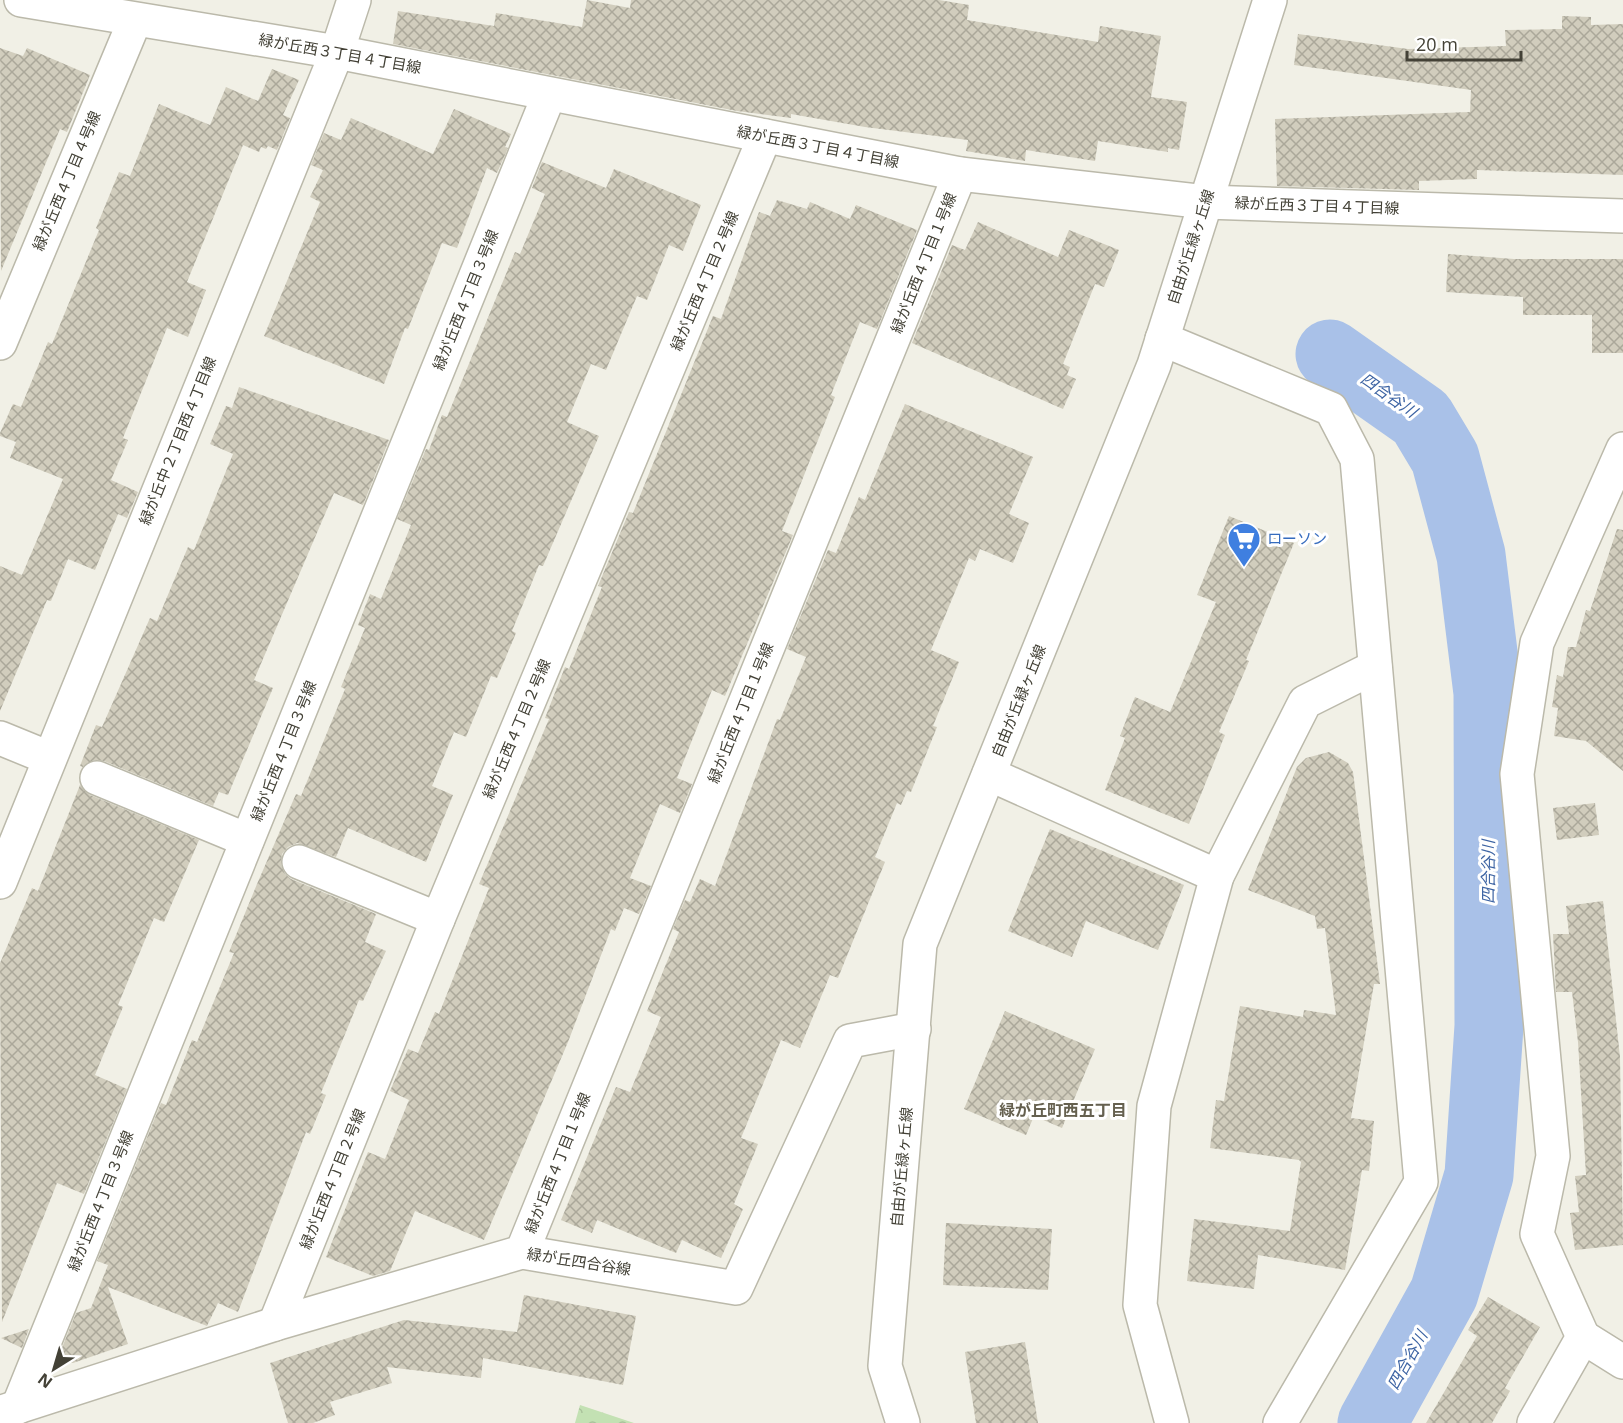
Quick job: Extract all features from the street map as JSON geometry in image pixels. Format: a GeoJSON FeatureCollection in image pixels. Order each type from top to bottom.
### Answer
{"type":"FeatureCollection","features":[{"type":"Feature","properties":{"kind":"street","name":"緑が丘西３丁目４丁目線"},"geometry":{"type":"LineString","coordinates":[[21,0],[337,52],[960,174],[1206,202],[1623,216]]}},
{"type":"Feature","properties":{"kind":"street","name":"緑が丘中２丁目西４丁目線"},"geometry":{"type":"LineString","coordinates":[[0,882],[337,52],[354,0]]}},
{"type":"Feature","properties":{"kind":"street","name":"自由が丘緑ヶ丘線"},"geometry":{"type":"LineString","coordinates":[[903,1423],[885,1366],[920,944],[1162,339],[1270,0]]}},
{"type":"Feature","properties":{"kind":"street","name":"緑が丘西４丁目４号線"},"geometry":{"type":"LineString","coordinates":[[0,343],[135,20]]}},
{"type":"Feature","properties":{"kind":"street","name":"緑が丘西４丁目３号線"},"geometry":{"type":"LineString","coordinates":[[9,1410],[247,840],[549,95]]}},
{"type":"Feature","properties":{"kind":"street","name":"緑が丘西４丁目２号線"},"geometry":{"type":"LineString","coordinates":[[275,1324],[438,919],[765,136]]}},
{"type":"Feature","properties":{"kind":"street","name":"緑が丘西４丁目１号線"},"geometry":{"type":"LineString","coordinates":[[522,1252],[960,174]]}},
{"type":"Feature","properties":{"kind":"street"},"geometry":{"type":"LineString","coordinates":[[1162,339],[1331,409],[1357,459],[1420,1182],[1280,1423]]}},
{"type":"Feature","properties":{"kind":"street"},"geometry":{"type":"LineString","coordinates":[[1623,449],[1537,644],[1517,774],[1553,1156],[1538,1234],[1583,1337],[1623,1362]]}},
{"type":"Feature","properties":{"kind":"street"},"geometry":{"type":"LineString","coordinates":[[1172,1423],[1140,1305],[1154,1106],[1217,876],[1305,702],[1375,667]]}},
{"type":"Feature","properties":{"kind":"street"},"geometry":{"type":"LineString","coordinates":[[0,738],[49,758]]}},
{"type":"Feature","properties":{"kind":"street"},"geometry":{"type":"LineString","coordinates":[[989,774],[1217,876]]}},
{"type":"Feature","properties":{"kind":"street"},"geometry":{"type":"LineString","coordinates":[[97,778],[247,840]]}},
{"type":"Feature","properties":{"kind":"street"},"geometry":{"type":"LineString","coordinates":[[299,862],[438,919]]}},
{"type":"Feature","properties":{"kind":"street","name":"緑が丘四合谷線"},"geometry":{"type":"LineString","coordinates":[[9,1410],[275,1324],[522,1252],[736,1288],[850,1041],[914,1029]]}},
{"type":"Feature","properties":{"kind":"street"},"geometry":{"type":"LineString","coordinates":[[1534,1423],[1583,1337]]}},
{"type":"Feature","properties":{"kind":"green space"},"geometry":{"type":"Polygon","coordinates":[[[580,1405],[634,1423],[575,1423],[580,1405]]]}},
{"type":"Feature","properties":{"kind":"building"},"geometry":{"type":"Polygon","coordinates":[[[587,0],[630,8],[631,0],[939,0],[969,5],[967,20],[1098,42],[1100,26],[1161,36],[1151,97],[1187,102],[1179,150],[1168,148],[1168,152],[1098,141],[1095,161],[1026,150],[1025,161],[966,151],[968,140],[865,127],[791,114],[791,118],[737,111],[393,44],[398,11],[494,26],[496,13],[582,27],[587,0]]]}},
{"type":"Feature","properties":{"kind":"building"},"geometry":{"type":"Polygon","coordinates":[[[1562,16],[1591,17],[1591,25],[1623,24],[1623,175],[1477,170],[1477,179],[1419,181],[1419,190],[1277,186],[1275,119],[1470,112],[1471,90],[1294,65],[1298,34],[1408,49],[1506,46],[1505,30],[1562,29],[1562,16]]]}},
{"type":"Feature","properties":{"kind":"building"},"geometry":{"type":"Polygon","coordinates":[[[0,48],[23,56],[27,48],[90,75],[67,132],[60,129],[1,271],[0,48]]]}},
{"type":"Feature","properties":{"kind":"building"},"geometry":{"type":"Polygon","coordinates":[[[272,69],[299,80],[283,115],[290,118],[277,150],[268,146],[266,149],[261,147],[259,152],[243,145],[187,282],[206,290],[188,337],[167,328],[123,438],[128,440],[111,480],[138,492],[127,518],[118,514],[95,570],[68,559],[51,601],[47,600],[0,711],[0,566],[22,575],[63,479],[10,458],[16,442],[0,436],[0,433],[13,404],[21,407],[48,342],[52,344],[99,230],[96,228],[119,172],[130,176],[159,104],[210,125],[226,87],[258,101],[272,69]]]}},
{"type":"Feature","properties":{"kind":"building"},"geometry":{"type":"Polygon","coordinates":[[[454,109],[511,134],[505,147],[508,148],[497,173],[487,168],[457,248],[442,243],[408,329],[405,328],[384,384],[264,336],[320,202],[310,197],[323,170],[311,165],[324,133],[341,140],[351,118],[433,154],[454,109]]]}},
{"type":"Feature","properties":{"kind":"building"},"geometry":{"type":"Polygon","coordinates":[[[542,162],[606,188],[614,169],[701,205],[683,251],[669,245],[647,300],[637,296],[606,370],[591,364],[567,422],[599,436],[543,566],[539,565],[512,631],[516,633],[497,678],[491,676],[466,737],[454,732],[432,786],[453,795],[426,862],[348,828],[336,857],[297,843],[288,847],[282,854],[281,865],[285,874],[291,879],[376,914],[365,942],[386,951],[363,1001],[359,1000],[321,1093],[326,1095],[310,1134],[306,1132],[238,1312],[218,1303],[207,1326],[108,1287],[128,1344],[73,1363],[57,1360],[76,1313],[91,1308],[108,1265],[97,1261],[161,1103],[166,1105],[192,1040],[197,1042],[234,953],[229,952],[257,884],[296,794],[301,796],[345,689],[341,687],[365,628],[358,625],[370,594],[381,599],[411,525],[397,519],[426,449],[429,450],[442,415],[447,417],[515,252],[520,254],[545,194],[532,188],[542,162]]]}},
{"type":"Feature","properties":{"kind":"building"},"geometry":{"type":"Polygon","coordinates":[[[777,200],[807,209],[810,202],[850,219],[856,205],[917,230],[877,329],[860,322],[831,395],[835,397],[782,531],[793,535],[725,696],[712,690],[677,778],[692,784],[686,799],[680,813],[660,804],[630,878],[651,886],[639,914],[624,908],[615,931],[611,929],[568,1042],[484,1240],[415,1211],[390,1271],[373,1276],[326,1257],[368,1152],[385,1159],[409,1100],[390,1091],[408,1049],[418,1053],[435,1012],[439,1014],[489,888],[479,884],[549,719],[545,718],[565,667],[569,669],[602,587],[598,586],[629,512],[633,513],[713,316],[721,319],[759,212],[770,216],[777,200]]]}},
{"type":"Feature","properties":{"kind":"building"},"geometry":{"type":"Polygon","coordinates":[[[978,222],[1058,257],[1069,230],[1119,250],[1104,287],[1095,284],[1063,364],[1070,367],[1067,375],[1076,379],[1063,409],[912,343],[952,245],[965,250],[978,222]]]}},
{"type":"Feature","properties":{"kind":"building"},"geometry":{"type":"Polygon","coordinates":[[[1448,254],[1514,259],[1623,259],[1623,353],[1592,353],[1592,315],[1523,315],[1523,297],[1446,292],[1448,254]]]}},
{"type":"Feature","properties":{"kind":"building"},"geometry":{"type":"Polygon","coordinates":[[[239,387],[389,440],[363,505],[334,493],[254,680],[273,688],[228,795],[219,792],[213,806],[104,761],[94,760],[83,767],[80,766],[96,725],[102,727],[150,618],[157,621],[188,547],[194,550],[233,454],[210,444],[226,406],[232,408],[239,387]]]}},
{"type":"Feature","properties":{"kind":"building"},"geometry":{"type":"Polygon","coordinates":[[[905,404],[1033,457],[1009,514],[1029,523],[1013,563],[980,549],[975,561],[969,558],[931,650],[959,662],[933,726],[937,727],[911,792],[907,791],[901,805],[897,803],[875,857],[885,862],[838,978],[830,975],[800,1048],[781,1040],[741,1138],[758,1144],[734,1204],[743,1209],[721,1258],[682,1240],[676,1253],[597,1220],[592,1233],[561,1220],[616,1087],[630,1092],[661,1017],[647,1011],[679,932],[673,929],[685,900],[690,902],[700,879],[715,886],[777,719],[780,720],[806,657],[787,649],[828,550],[836,553],[859,497],[865,500],[905,404]]]}},
{"type":"Feature","properties":{"kind":"building"},"geometry":{"type":"Polygon","coordinates":[[[1229,516],[1294,543],[1219,732],[1225,735],[1189,824],[1105,790],[1125,738],[1120,736],[1135,697],[1170,712],[1216,602],[1197,595],[1229,516]]]}},
{"type":"Feature","properties":{"kind":"building"},"geometry":{"type":"Polygon","coordinates":[[[1617,529],[1623,530],[1623,771],[1586,741],[1554,736],[1558,708],[1552,707],[1557,675],[1563,677],[1568,647],[1576,647],[1586,610],[1590,611],[1617,529]]]}},
{"type":"Feature","properties":{"kind":"building"},"geometry":{"type":"Polygon","coordinates":[[[1329,752],[1348,763],[1353,772],[1380,984],[1374,984],[1351,1118],[1374,1121],[1369,1171],[1362,1170],[1345,1270],[1258,1255],[1254,1289],[1187,1281],[1194,1219],[1290,1231],[1301,1162],[1210,1148],[1216,1100],[1224,1101],[1240,1006],[1303,1017],[1304,1010],[1336,1015],[1325,928],[1317,929],[1315,916],[1248,890],[1297,767],[1306,758],[1329,752]]]}},
{"type":"Feature","properties":{"kind":"building"},"geometry":{"type":"Polygon","coordinates":[[[80,785],[90,795],[199,840],[164,922],[154,918],[118,1005],[123,1007],[95,1075],[127,1089],[84,1194],[57,1183],[2,1322],[0,963],[32,888],[38,891],[80,785]]]}},
{"type":"Feature","properties":{"kind":"building"},"geometry":{"type":"Polygon","coordinates":[[[1595,803],[1599,835],[1557,840],[1553,808],[1595,803]]]}},
{"type":"Feature","properties":{"kind":"building"},"geometry":{"type":"Polygon","coordinates":[[[1050,829],[1184,885],[1158,950],[1086,921],[1072,957],[1008,931],[1050,829]]]}},
{"type":"Feature","properties":{"kind":"building"},"geometry":{"type":"Polygon","coordinates":[[[1603,901],[1620,1057],[1623,1245],[1575,1250],[1570,1213],[1579,1212],[1575,1176],[1586,1175],[1578,1042],[1572,992],[1556,992],[1553,934],[1569,934],[1566,906],[1603,901]]]}},
{"type":"Feature","properties":{"kind":"building"},"geometry":{"type":"Polygon","coordinates":[[[1005,1011],[1095,1049],[1062,1128],[1034,1116],[1026,1135],[964,1109],[1005,1011]]]}},
{"type":"Feature","properties":{"kind":"building"},"geometry":{"type":"Polygon","coordinates":[[[946,1223],[1052,1229],[1048,1290],[943,1285],[946,1223]]]}},
{"type":"Feature","properties":{"kind":"building"},"geometry":{"type":"Polygon","coordinates":[[[524,1295],[636,1316],[623,1385],[483,1358],[481,1378],[387,1367],[392,1383],[330,1402],[335,1415],[313,1423],[288,1423],[270,1363],[404,1320],[517,1332],[524,1295]]]}},
{"type":"Feature","properties":{"kind":"building"},"geometry":{"type":"Polygon","coordinates":[[[1488,1297],[1540,1327],[1505,1388],[1510,1391],[1492,1423],[1426,1423],[1477,1336],[1468,1330],[1488,1297]]]}},
{"type":"Feature","properties":{"kind":"building"},"geometry":{"type":"Polygon","coordinates":[[[29,1329],[22,1348],[1,1338],[29,1329]]]}},
{"type":"Feature","properties":{"kind":"building"},"geometry":{"type":"Polygon","coordinates":[[[1025,1342],[1038,1423],[976,1423],[965,1352],[1025,1342]]]}},
{"type":"Feature","properties":{"kind":"waterway","name":"四合谷川"},"geometry":{"type":"LineString","coordinates":[[1330,354],[1421,418],[1445,458],[1471,555],[1488,693],[1489,1026],[1479,1175],[1444,1293],[1372,1423]]}},
{"type":"Feature","properties":{"kind":"place","name":"ローソン"},"geometry":{"type":"Point","coordinates":[1244,568]}},
{"type":"Feature","properties":{"kind":"district","name":"緑が丘町西五丁目"},"geometry":{"type":"Point","coordinates":[1063,1110]}}]}
